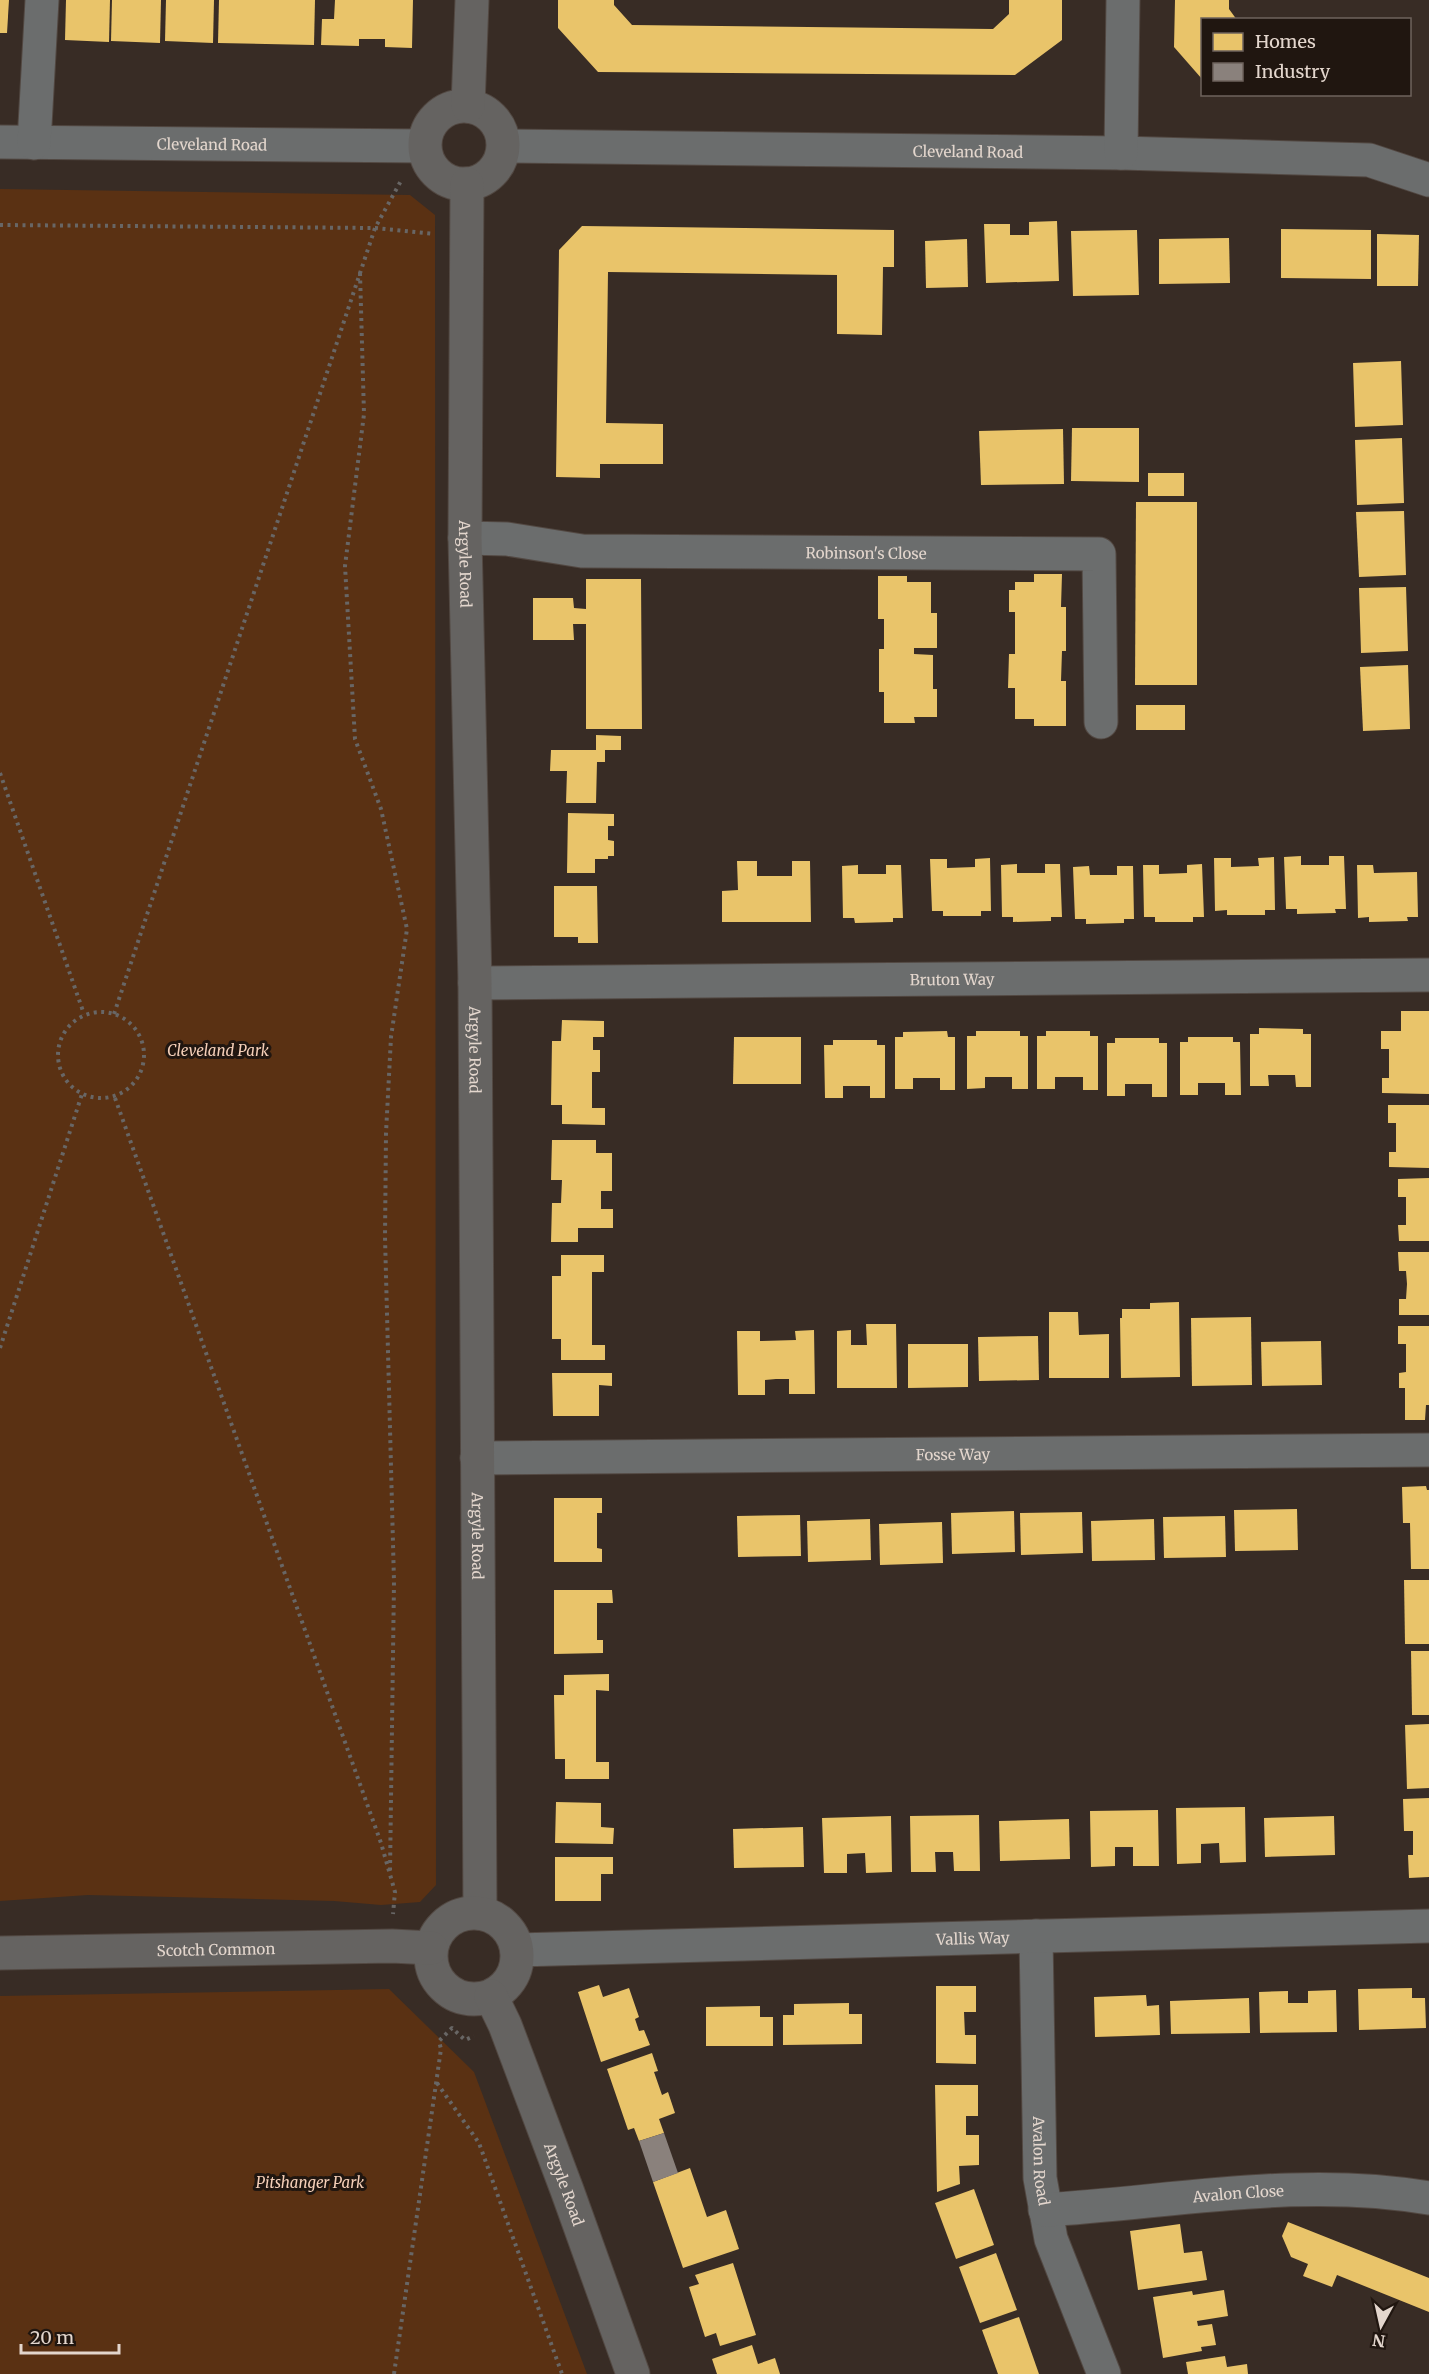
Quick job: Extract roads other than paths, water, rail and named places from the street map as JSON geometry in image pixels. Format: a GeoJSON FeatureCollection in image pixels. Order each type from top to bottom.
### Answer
{"type":"FeatureCollection","features":[{"type":"Feature","properties":{"kind":"main road"},"geometry":{"type":"LineString","coordinates":[[468,106],[472,0]]}},
{"type":"Feature","properties":{"kind":"main road"},"geometry":{"type":"LineString","coordinates":[[468,106],[489,115],[499,128],[504,146],[497,166],[484,179],[467,184],[447,181],[436,174],[413,146],[427,131],[436,116],[452,107],[468,106]]}},
{"type":"Feature","properties":{"kind":"main road","name":"Argyle Road"},"geometry":{"type":"LineString","coordinates":[[467,184],[465,538],[475,983],[480,1913]]}},
{"type":"Feature","properties":{"kind":"main road"},"geometry":{"type":"LineString","coordinates":[[469,1913],[480,1913],[495,1918],[506,1927],[517,1950],[517,1962],[507,1984],[491,1996],[468,1999],[457,1996],[444,1988],[436,1977],[430,1958],[431,1948],[436,1933],[450,1920],[469,1913]]}},
{"type":"Feature","properties":{"kind":"main road","name":"Scotch Common"},"geometry":{"type":"LineString","coordinates":[[0,1953],[392,1946],[431,1948]]}},
{"type":"Feature","properties":{"kind":"main road","name":"Argyle Road"},"geometry":{"type":"LineString","coordinates":[[491,1996],[505,2025],[555,2157],[633,2374]]}},
{"type":"Feature","properties":{"kind":"street"},"geometry":{"type":"LineString","coordinates":[[34,143],[42,0]]}},
{"type":"Feature","properties":{"kind":"street"},"geometry":{"type":"LineString","coordinates":[[1121,153],[1123,0]]}},
{"type":"Feature","properties":{"kind":"street","name":"Cleveland Road"},"geometry":{"type":"LineString","coordinates":[[0,142],[413,146]]}},
{"type":"Feature","properties":{"kind":"street","name":"Cleveland Road"},"geometry":{"type":"LineString","coordinates":[[504,146],[1121,153],[1369,160],[1429,180]]}},
{"type":"Feature","properties":{"kind":"street","name":"Robinson's Close"},"geometry":{"type":"LineString","coordinates":[[465,538],[507,539],[582,551],[1099,554],[1101,722]]}},
{"type":"Feature","properties":{"kind":"street","name":"Bruton Way"},"geometry":{"type":"LineString","coordinates":[[475,983],[1429,975]]}},
{"type":"Feature","properties":{"kind":"street","name":"Fosse Way"},"geometry":{"type":"LineString","coordinates":[[477,1458],[1429,1450]]}},
{"type":"Feature","properties":{"kind":"street","name":"Vallis Way"},"geometry":{"type":"LineString","coordinates":[[517,1950],[1429,1926]]}},
{"type":"Feature","properties":{"kind":"street","name":"Avalon Road"},"geometry":{"type":"LineString","coordinates":[[1036,1936],[1040,2178],[1051,2239],[1104,2374]]}},
{"type":"Feature","properties":{"kind":"street","name":"Avalon Close"},"geometry":{"type":"LineString","coordinates":[[1045,2210],[1299,2188],[1409,2194],[1429,2198]]}},
{"type":"Feature","properties":{"kind":"park label","name":"Cleveland Park"},"geometry":{"type":"Point","coordinates":[218,1050]}},
{"type":"Feature","properties":{"kind":"park label","name":"Pitshanger Park"},"geometry":{"type":"Point","coordinates":[310,2182]}}]}
